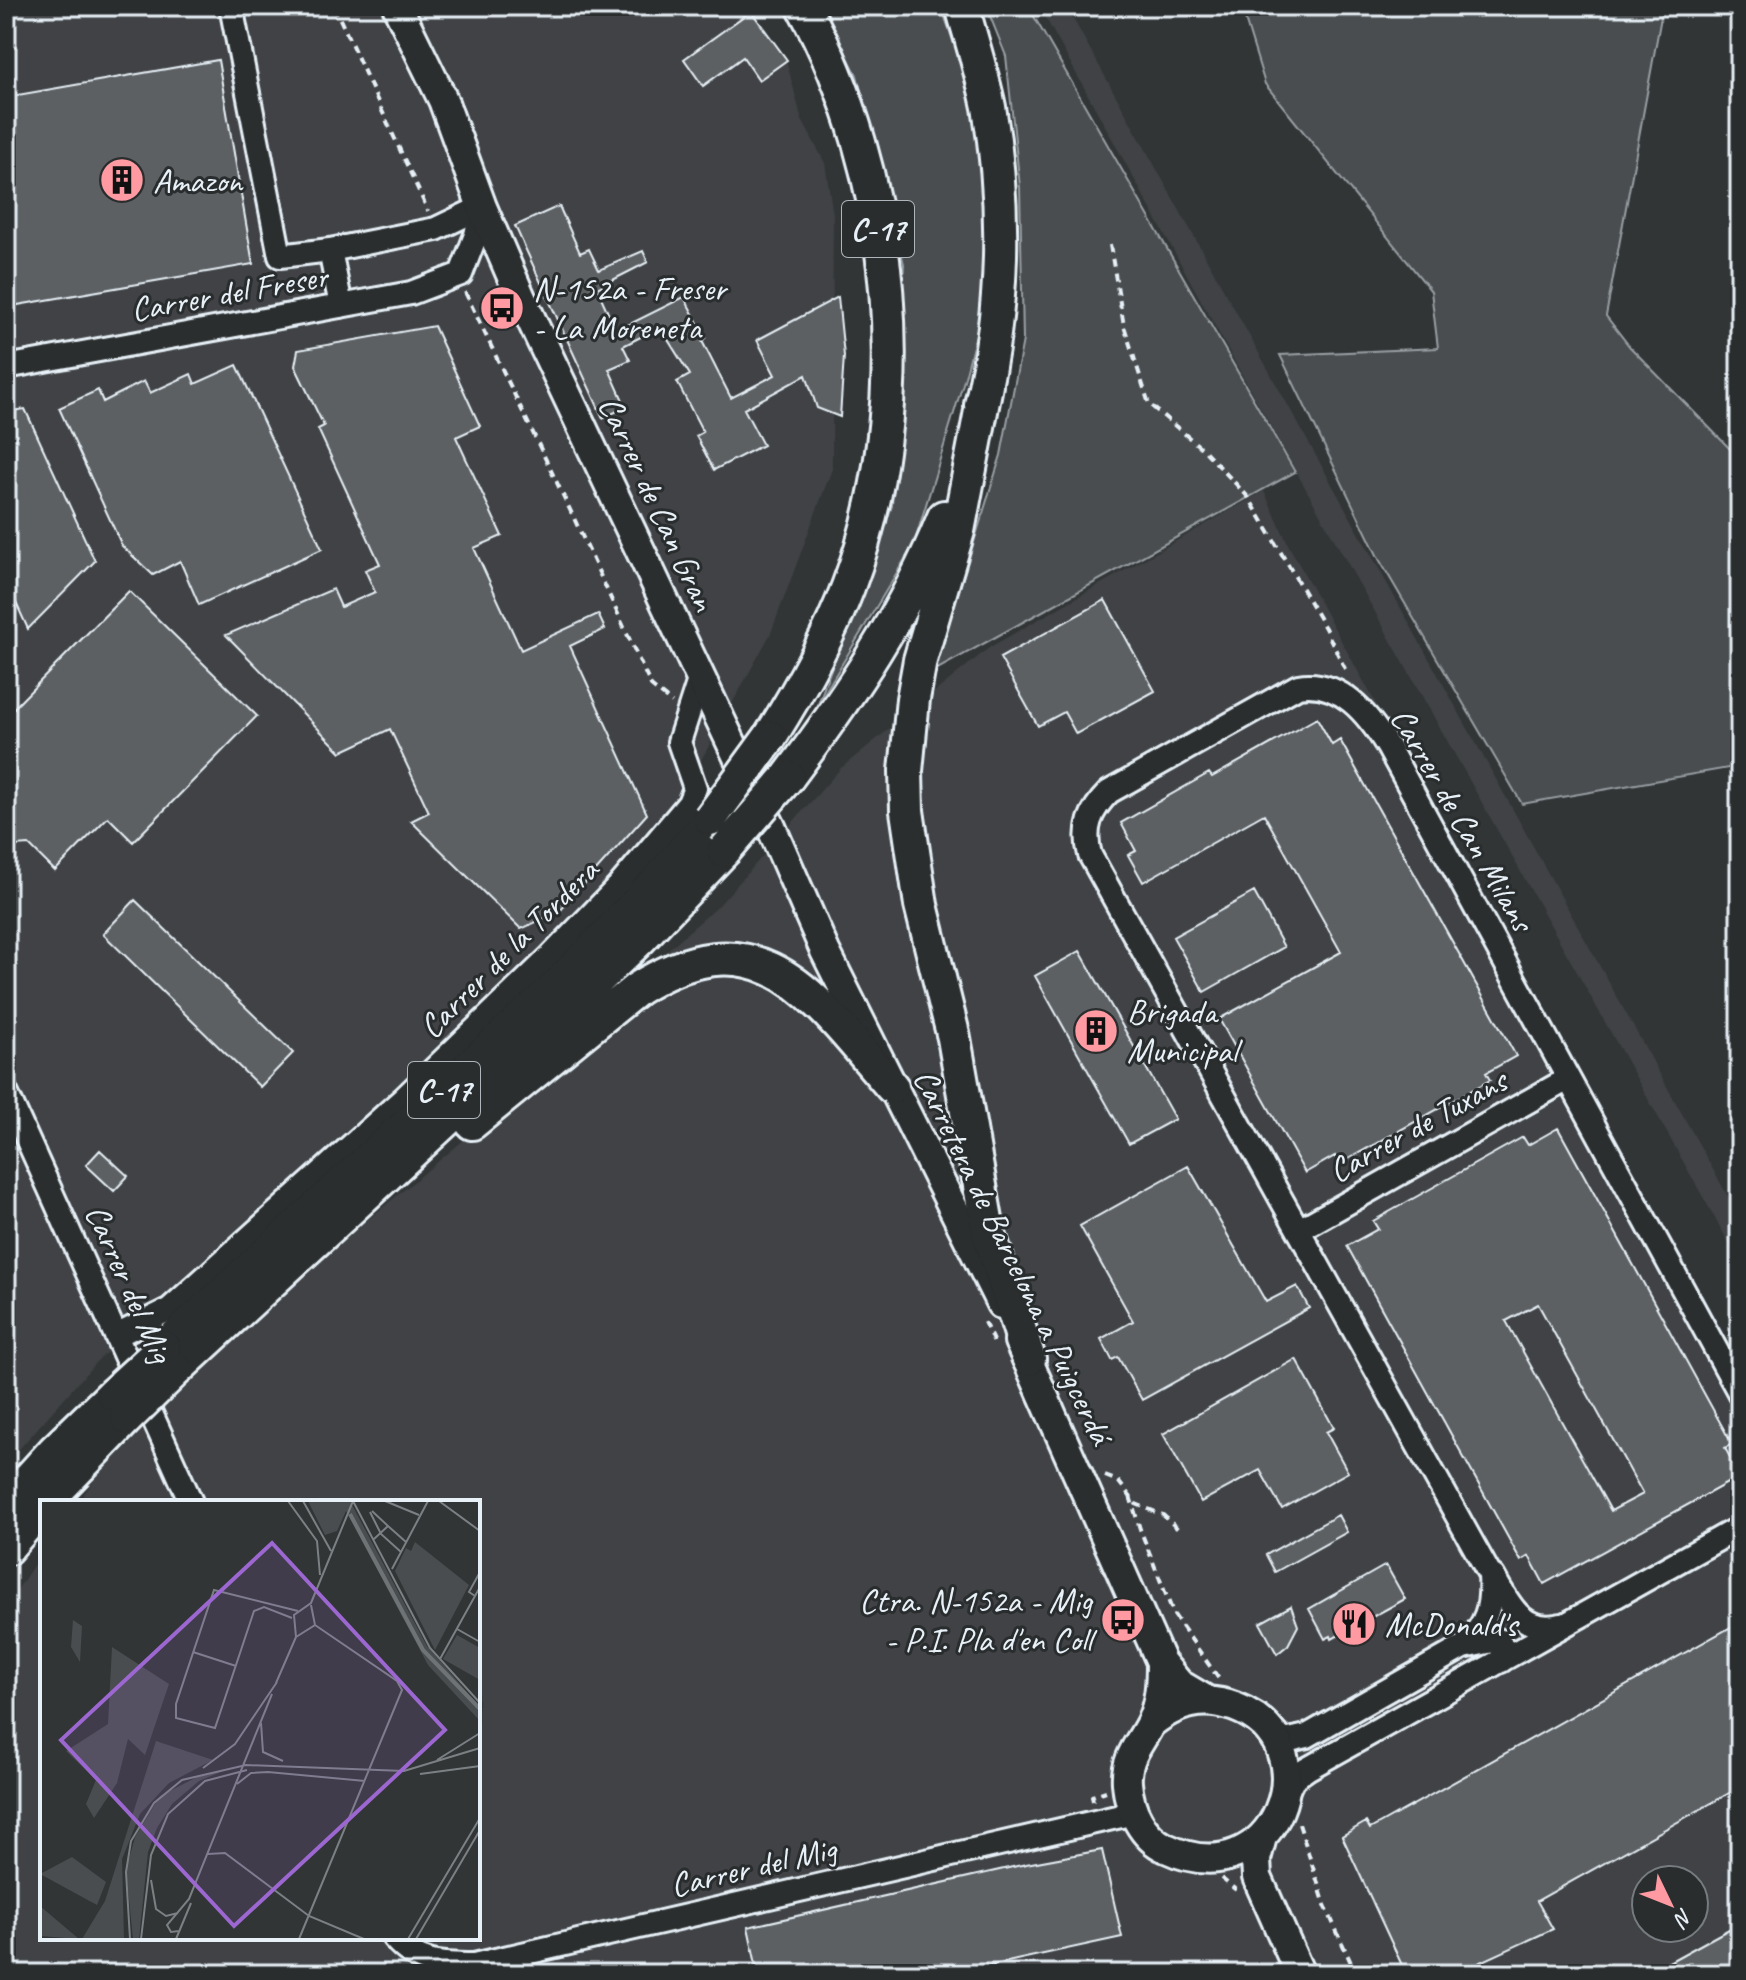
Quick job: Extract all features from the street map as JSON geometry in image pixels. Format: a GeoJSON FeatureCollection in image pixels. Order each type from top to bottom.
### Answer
{"type":"FeatureCollection","features":[{"type":"Feature","properties":{"kind":"highway","name":"C-17"},"geometry":{"type":"LineString","coordinates":[[48,1500],[120,1406],[553,989],[653,885],[710,819],[770,737],[797,694],[825,639],[848,586],[880,465],[889,345],[883,267],[873,198],[854,128],[834,73],[803,6]]}},
{"type":"Feature","properties":{"kind":"highway","name":"C-17"},"geometry":{"type":"LineString","coordinates":[[170,1358],[316,1241],[641,938],[724,851],[788,777],[868,664],[912,590],[959,479],[986,385],[997,309],[1001,238],[998,174],[988,105],[962,6]]}},
{"type":"Feature","properties":{"kind":"highway"},"geometry":{"type":"LineString","coordinates":[[986,385],[958,531],[920,660],[906,771],[907,811],[921,905],[954,1038],[988,1231],[1029,1359]]}},
{"type":"Feature","properties":{"kind":"highway"},"geometry":{"type":"LineString","coordinates":[[316,1241],[516,1090],[637,989],[680,966],[702,961],[744,960],[786,974],[828,1013],[892,1087]]}},
{"type":"Feature","properties":{"kind":"highway","name":"C-17"},"geometry":{"type":"LineString","coordinates":[[6,1504],[54,1451],[120,1406]]}},
{"type":"Feature","properties":{"kind":"highway"},"geometry":{"type":"LineString","coordinates":[[6,1549],[40,1509]]}},
{"type":"Feature","properties":{"kind":"main road","name":"Carrer de Can Gran"},"geometry":{"type":"LineString","coordinates":[[376,6],[437,133],[482,207]]}},
{"type":"Feature","properties":{"kind":"main road","name":"Carrer de Can Gran"},"geometry":{"type":"LineString","coordinates":[[397,6],[443,100],[482,207],[521,298],[772,829]]}},
{"type":"Feature","properties":{"kind":"main road","name":"Carretera de Barcelona a Puigcerdá"},"geometry":{"type":"LineString","coordinates":[[772,829],[825,951],[1029,1359],[1161,1662],[1179,1684],[1206,1700]]}},
{"type":"Feature","properties":{"kind":"main road"},"geometry":{"type":"LineString","coordinates":[[1150,1724],[1160,1692],[1161,1662]]}},
{"type":"Feature","properties":{"kind":"main road"},"geometry":{"type":"LineString","coordinates":[[1214,1867],[1262,1837],[1273,1824],[1284,1799],[1286,1773],[1282,1754],[1261,1722],[1246,1711],[1221,1702],[1194,1701],[1168,1710],[1150,1724],[1134,1747],[1127,1775],[1134,1813],[1150,1837],[1161,1846],[1187,1858],[1241,1877],[1300,1974]]}},
{"type":"Feature","properties":{"kind":"main road"},"geometry":{"type":"LineString","coordinates":[[1254,1898],[1256,1859],[1262,1837]]}},
{"type":"Feature","properties":{"kind":"street"},"geometry":{"type":"LineString","coordinates":[[231,6],[280,256],[330,250],[436,229],[482,207]]}},
{"type":"Feature","properties":{"kind":"street","name":"Carrer del Freser"},"geometry":{"type":"LineString","coordinates":[[6,367],[411,293],[461,274],[476,235],[482,207]]}},
{"type":"Feature","properties":{"kind":"street"},"geometry":{"type":"LineString","coordinates":[[330,250],[341,306]]}},
{"type":"Feature","properties":{"kind":"street","name":"Carrer de la Tordera"},"geometry":{"type":"LineString","coordinates":[[116,1336],[170,1309],[403,1099],[617,888],[689,803],[695,788],[679,742],[700,677]]}},
{"type":"Feature","properties":{"kind":"street","name":"Carrer de Can Milans"},"geometry":{"type":"LineString","coordinates":[[1566,1624],[1548,1628],[1533,1625],[1514,1612],[1482,1557],[1090,855],[1086,830],[1097,804],[1125,781],[1298,686],[1313,683],[1341,694],[1367,715],[1388,747],[1740,1394]]}},
{"type":"Feature","properties":{"kind":"street","name":"Carrer de Tuxans"},"geometry":{"type":"LineString","coordinates":[[1299,1230],[1568,1079]]}},
{"type":"Feature","properties":{"kind":"street","name":"Carrer del Mig"},"geometry":{"type":"LineString","coordinates":[[6,1092],[190,1500]]}},
{"type":"Feature","properties":{"kind":"street"},"geometry":{"type":"LineString","coordinates":[[1284,1799],[1293,1779],[1307,1769],[1740,1527]]}},
{"type":"Feature","properties":{"kind":"street","name":"Carrer de Can Milans"},"geometry":{"type":"LineString","coordinates":[[1261,1722],[1285,1741],[1297,1740],[1463,1647],[1476,1635],[1490,1606],[1490,1575],[1482,1557]]}},
{"type":"Feature","properties":{"kind":"street","name":"Carrer de Can Milans"},"geometry":{"type":"LineString","coordinates":[[1463,1647],[1498,1640],[1504,1649],[1501,1661]]}},
{"type":"Feature","properties":{"kind":"street","name":"Carrer del Mig"},"geometry":{"type":"LineString","coordinates":[[396,1940],[404,1949],[435,1965],[474,1965],[1134,1813]]}},
{"type":"Feature","properties":{"kind":"path"},"geometry":{"type":"LineString","coordinates":[[334,6],[436,229]]}},
{"type":"Feature","properties":{"kind":"path"},"geometry":{"type":"LineString","coordinates":[[1110,245],[1124,326],[1149,404],[1205,451],[1249,498],[1325,628],[1349,678]]}},
{"type":"Feature","properties":{"kind":"path"},"geometry":{"type":"LineString","coordinates":[[471,303],[651,686],[676,706]]}},
{"type":"Feature","properties":{"kind":"path"},"geometry":{"type":"LineString","coordinates":[[983,1319],[996,1348]]}},
{"type":"Feature","properties":{"kind":"path"},"geometry":{"type":"LineString","coordinates":[[1102,1474],[1118,1481],[1136,1504],[1163,1515],[1181,1532]]}},
{"type":"Feature","properties":{"kind":"path"},"geometry":{"type":"LineString","coordinates":[[1092,1796],[1113,1787]]}},
{"type":"Feature","properties":{"kind":"path"},"geometry":{"type":"LineString","coordinates":[[1214,1867],[1254,1898]]}},
{"type":"Feature","properties":{"kind":"shaded area"},"geometry":{"type":"Polygon","coordinates":[[[6,6],[751,6],[785,56],[802,120],[825,163],[833,214],[832,469],[771,633],[673,811],[533,964],[349,1141],[97,1361],[6,1464],[6,6]]]}},
{"type":"Feature","properties":{"kind":"shaded area"},"geometry":{"type":"Polygon","coordinates":[[[822,6],[941,6],[964,73],[1001,238],[965,377],[914,544],[818,704],[892,506],[904,264],[857,75],[822,6]]]}},
{"type":"Feature","properties":{"kind":"shaded area"},"geometry":{"type":"Polygon","coordinates":[[[986,6],[1028,6],[1295,472],[934,671],[1001,455],[1023,340],[1020,187],[1006,56],[986,6]]]}},
{"type":"Feature","properties":{"kind":"shaded area"},"geometry":{"type":"Polygon","coordinates":[[[1039,6],[1066,6],[1740,1218],[1740,1263],[1242,375],[1039,6]]]}},
{"type":"Feature","properties":{"kind":"shaded area"},"geometry":{"type":"Polygon","coordinates":[[[1241,6],[1663,6],[1606,316],[1630,347],[1740,459],[1740,766],[1522,804],[1379,559],[1280,355],[1438,348],[1431,291],[1265,84],[1241,6]]]}},
{"type":"Feature","properties":{"kind":"shaded area"},"geometry":{"type":"Polygon","coordinates":[[[1264,491],[1289,546],[1740,1363],[1740,1974],[6,1974],[6,1607],[40,1555],[40,1940],[480,1940],[480,1500],[79,1500],[121,1444],[229,1335],[623,1008],[617,994],[719,905],[841,768],[990,647],[1264,491]]]}},
{"type":"Feature","properties":{"kind":"building"},"geometry":{"type":"Polygon","coordinates":[[[751,11],[787,60],[759,80],[743,57],[703,86],[684,59],[751,11]]]}},
{"type":"Feature","properties":{"kind":"building","name":"Amazon"},"geometry":{"type":"Polygon","coordinates":[[[218,60],[253,264],[6,307],[6,97],[218,60]]]}},
{"type":"Feature","properties":{"kind":"building"},"geometry":{"type":"Polygon","coordinates":[[[559,206],[580,253],[589,249],[599,270],[643,251],[648,262],[597,288],[616,331],[684,297],[706,338],[702,341],[731,398],[775,375],[757,340],[838,297],[844,356],[840,417],[817,408],[806,375],[744,409],[763,445],[714,470],[696,436],[703,432],[677,382],[690,375],[660,327],[623,346],[630,360],[609,369],[626,407],[603,418],[515,226],[559,206]]]}},
{"type":"Feature","properties":{"kind":"building"},"geometry":{"type":"Polygon","coordinates":[[[434,326],[480,426],[456,437],[502,536],[474,548],[521,650],[598,614],[605,629],[570,646],[647,814],[560,911],[521,929],[411,821],[429,812],[390,729],[341,752],[226,635],[333,589],[341,607],[375,592],[365,570],[380,564],[318,429],[324,426],[295,366],[298,350],[434,326]]]}},
{"type":"Feature","properties":{"kind":"building"},"geometry":{"type":"Polygon","coordinates":[[[237,365],[322,549],[199,605],[180,561],[153,575],[122,546],[59,408],[98,390],[103,402],[144,381],[150,393],[191,374],[195,384],[237,365]]]}},
{"type":"Feature","properties":{"kind":"building"},"geometry":{"type":"Polygon","coordinates":[[[25,409],[95,561],[28,629],[6,581],[6,412],[25,409]]]}},
{"type":"Feature","properties":{"kind":"building"},"geometry":{"type":"Polygon","coordinates":[[[129,591],[257,716],[133,842],[108,817],[55,871],[29,845],[15,846],[16,832],[6,833],[6,716],[129,591]]]}},
{"type":"Feature","properties":{"kind":"building"},"geometry":{"type":"Polygon","coordinates":[[[1105,600],[1155,691],[1076,734],[1064,712],[1038,726],[1000,658],[1105,600]]]}},
{"type":"Feature","properties":{"kind":"building"},"geometry":{"type":"Polygon","coordinates":[[[1317,718],[1332,745],[1340,740],[1516,1056],[1486,1073],[1490,1080],[1339,1164],[1335,1156],[1305,1173],[1219,1019],[1341,952],[1264,814],[1143,882],[1128,855],[1136,851],[1121,823],[1209,773],[1212,777],[1317,718]]]}},
{"type":"Feature","properties":{"kind":"building"},"geometry":{"type":"Polygon","coordinates":[[[1254,892],[1284,947],[1204,992],[1173,937],[1254,892]]]}},
{"type":"Feature","properties":{"kind":"building"},"geometry":{"type":"Polygon","coordinates":[[[135,900],[293,1053],[260,1087],[103,934],[135,900]]]}},
{"type":"Feature","properties":{"kind":"building","name":"Brigada Municipal"},"geometry":{"type":"Polygon","coordinates":[[[1080,951],[1175,1119],[1129,1144],[1035,976],[1080,951]]]}},
{"type":"Feature","properties":{"kind":"building"},"geometry":{"type":"Polygon","coordinates":[[[1558,1128],[1732,1444],[1725,1448],[1740,1476],[1544,1584],[1529,1556],[1521,1561],[1347,1246],[1378,1229],[1373,1221],[1523,1137],[1528,1145],[1558,1128]],[[1538,1304],[1506,1321],[1611,1511],[1643,1494],[1538,1304]]]}},
{"type":"Feature","properties":{"kind":"building"},"geometry":{"type":"Polygon","coordinates":[[[100,1150],[128,1176],[114,1191],[86,1165],[100,1150]]]}},
{"type":"Feature","properties":{"kind":"building"},"geometry":{"type":"Polygon","coordinates":[[[1188,1166],[1266,1302],[1297,1286],[1309,1308],[1142,1400],[1118,1357],[1112,1360],[1101,1339],[1133,1321],[1080,1226],[1188,1166]]]}},
{"type":"Feature","properties":{"kind":"building"},"geometry":{"type":"Polygon","coordinates":[[[1296,1359],[1334,1428],[1326,1432],[1348,1472],[1282,1509],[1260,1470],[1201,1502],[1163,1434],[1296,1359]]]}},
{"type":"Feature","properties":{"kind":"building"},"geometry":{"type":"Polygon","coordinates":[[[1338,1515],[1347,1532],[1275,1572],[1266,1555],[1338,1515]]]}},
{"type":"Feature","properties":{"kind":"building"},"geometry":{"type":"Polygon","coordinates":[[[1386,1565],[1405,1599],[1332,1639],[1331,1636],[1325,1639],[1309,1609],[1386,1565]]]}},
{"type":"Feature","properties":{"kind":"building"},"geometry":{"type":"Polygon","coordinates":[[[1291,1606],[1298,1626],[1288,1645],[1277,1654],[1260,1623],[1291,1606]]]}},
{"type":"Feature","properties":{"kind":"building"},"geometry":{"type":"Polygon","coordinates":[[[1740,1622],[1740,1787],[1537,1901],[1553,1929],[1455,1974],[1406,1974],[1342,1836],[1366,1822],[1370,1829],[1740,1622]]]}},
{"type":"Feature","properties":{"kind":"building"},"geometry":{"type":"Polygon","coordinates":[[[1102,1850],[1122,1937],[952,1974],[758,1974],[748,1927],[1026,1864],[1102,1850]]]}},
{"type":"Feature","properties":{"kind":"building"},"geometry":{"type":"Polygon","coordinates":[[[1740,1923],[1740,1974],[1647,1974],[1702,1944],[1710,1944],[1710,1939],[1740,1923]]]}},
{"type":"Feature","properties":{"kind":"place","name":"Amazon"},"geometry":{"type":"Point","coordinates":[122,180]}},
{"type":"Feature","properties":{"kind":"place","name":"N-152a - Freser - La Moreneta"},"geometry":{"type":"Point","coordinates":[502,308]}},
{"type":"Feature","properties":{"kind":"place","name":"Brigada Municipal"},"geometry":{"type":"Point","coordinates":[1096,1031]}},
{"type":"Feature","properties":{"kind":"place","name":"Ctra. N-152a - Mig - P.I. Pla d'en Coll"},"geometry":{"type":"Point","coordinates":[1123,1620]}},
{"type":"Feature","properties":{"kind":"place","name":"McDonald's"},"geometry":{"type":"Point","coordinates":[1354,1624]}}]}
